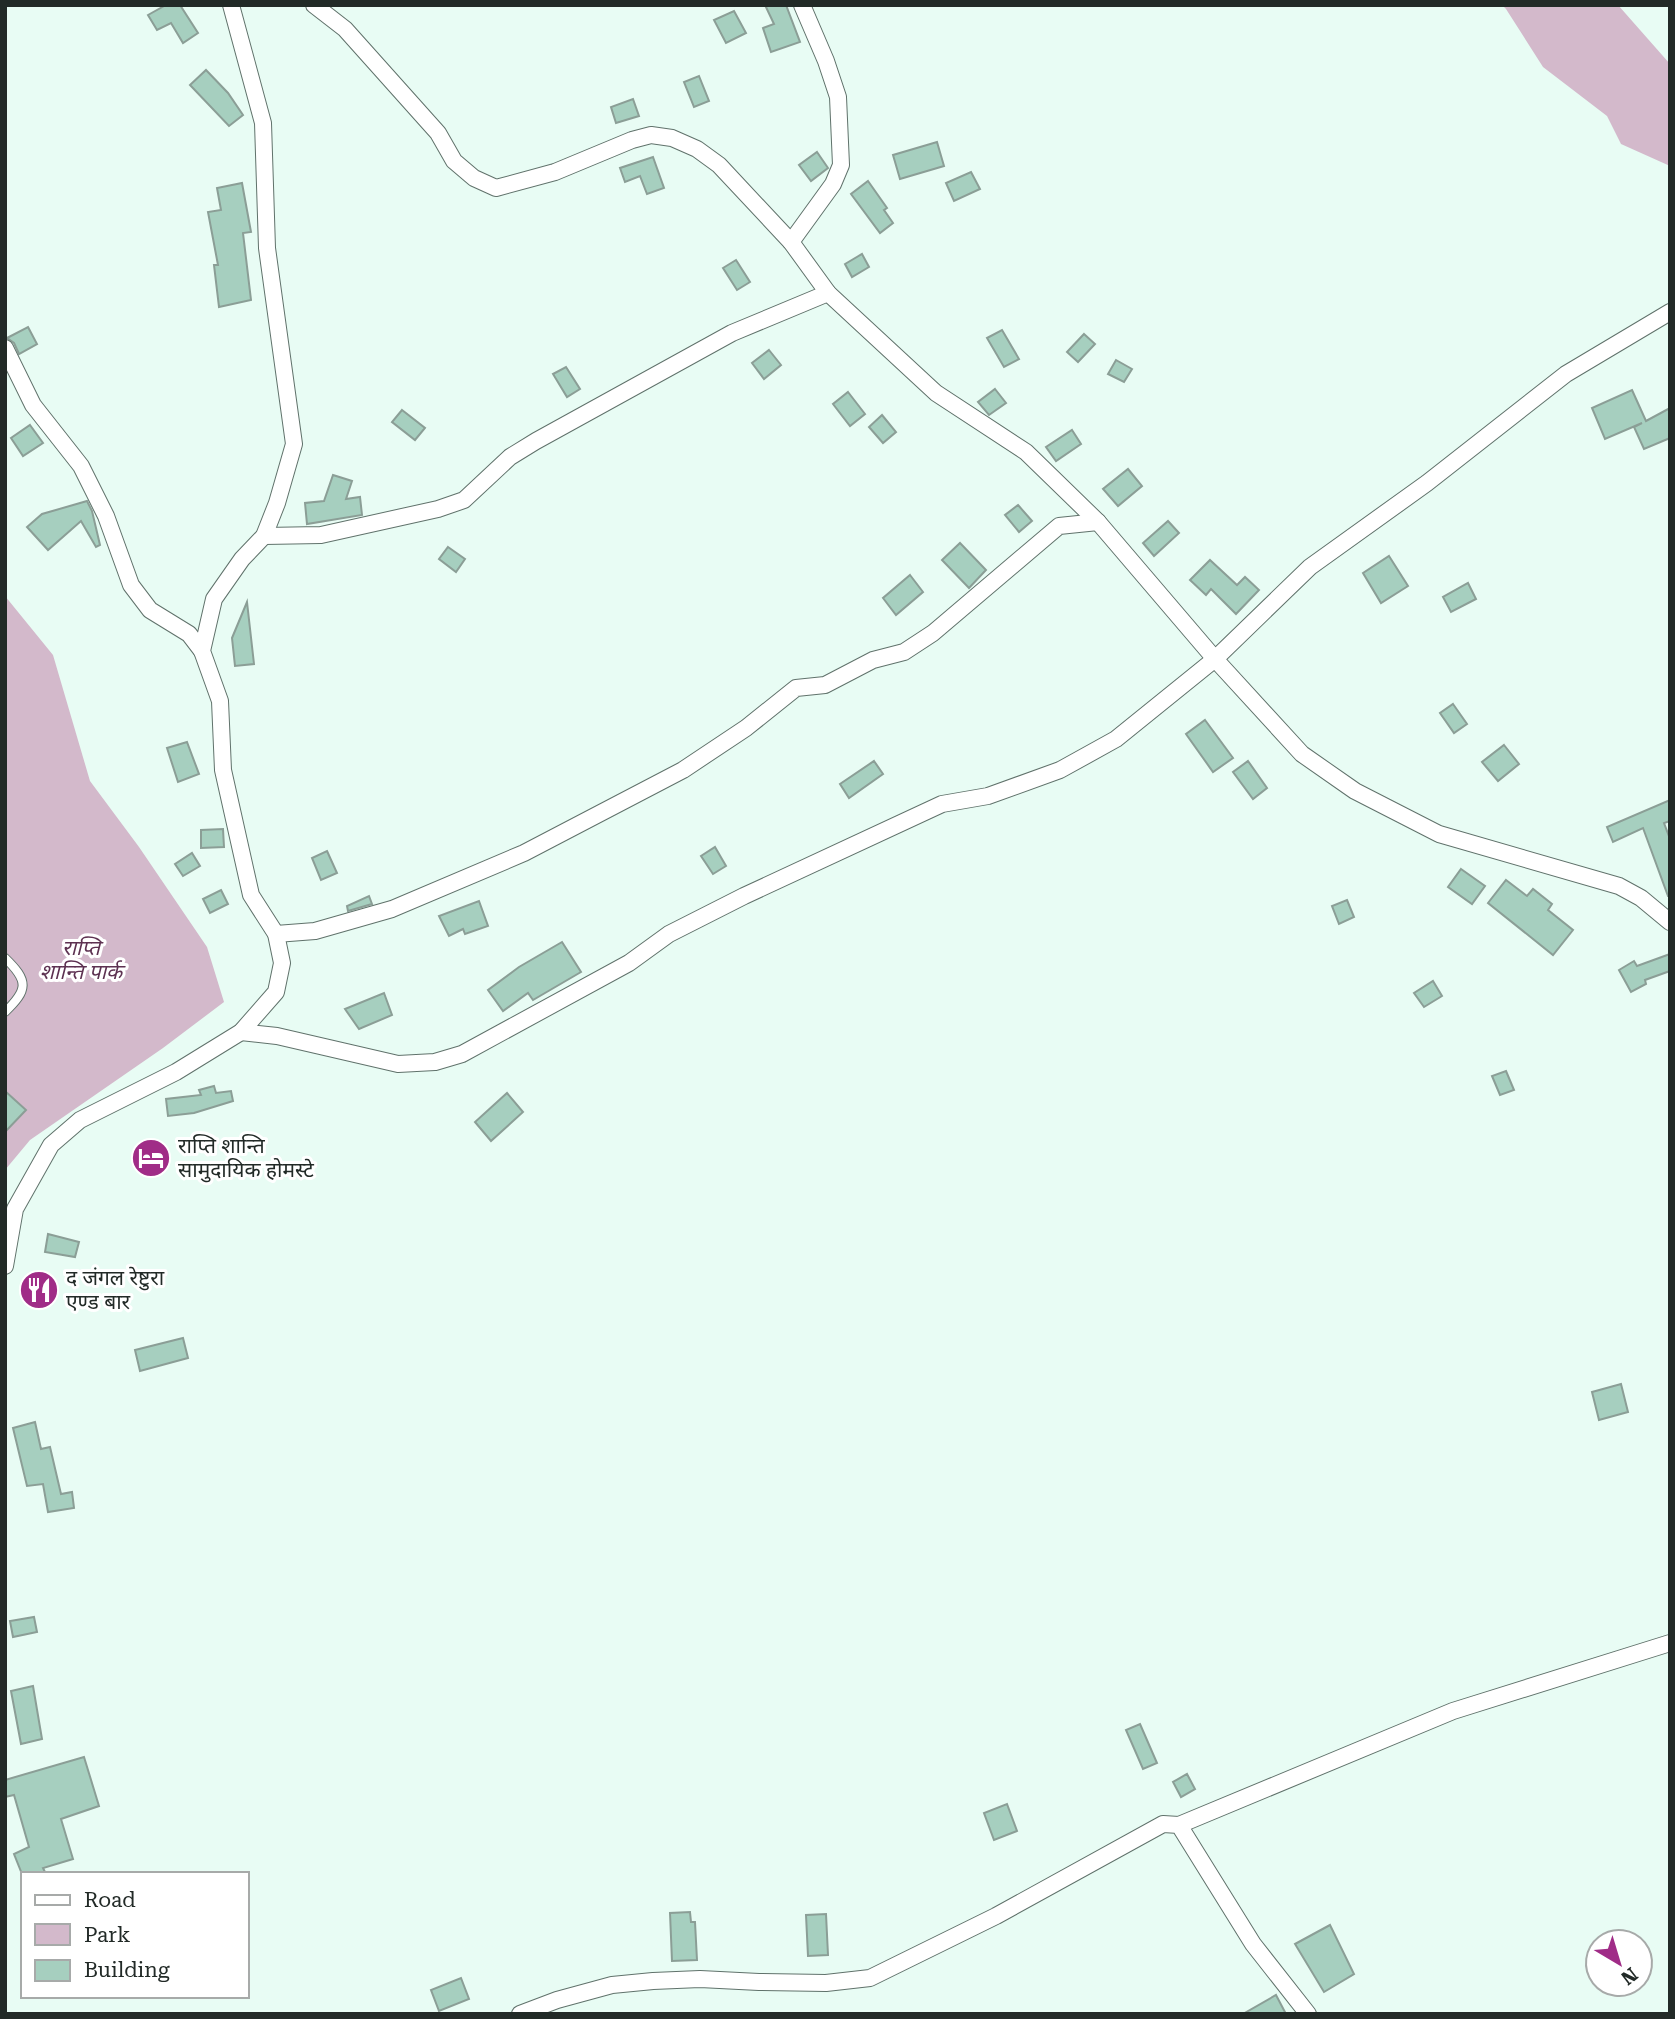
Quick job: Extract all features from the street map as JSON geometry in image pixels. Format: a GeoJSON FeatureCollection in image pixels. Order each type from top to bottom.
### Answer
{"type":"FeatureCollection","features":[{"type":"Feature","properties":{"kind":"street"},"geometry":{"type":"LineString","coordinates":[[202,652],[214,599],[242,559],[264,536],[277,503],[294,444],[267,248],[263,123],[231,5]]}},
{"type":"Feature","properties":{"kind":"street"},"geometry":{"type":"LineString","coordinates":[[314,5],[345,29],[438,133],[454,161],[474,178],[496,188],[555,172],[632,140],[651,135],[672,138],[697,149],[719,166],[791,242],[828,293],[936,393],[1026,452],[1098,522],[1215,659],[1302,754],[1355,791],[1439,834],[1619,886],[1642,898],[1670,922]]}},
{"type":"Feature","properties":{"kind":"street"},"geometry":{"type":"LineString","coordinates":[[791,242],[833,184],[841,164],[838,97],[802,5]]}},
{"type":"Feature","properties":{"kind":"street"},"geometry":{"type":"LineString","coordinates":[[264,536],[321,535],[438,509],[464,499],[510,457],[536,441],[732,333],[828,293]]}},
{"type":"Feature","properties":{"kind":"street"},"geometry":{"type":"LineString","coordinates":[[241,1032],[277,1036],[398,1064],[435,1062],[462,1054],[629,963],[669,934],[744,896],[942,804],[988,796],[1060,770],[1116,739],[1215,659],[1310,567],[1427,483],[1566,374],[1670,312]]}},
{"type":"Feature","properties":{"kind":"street"},"geometry":{"type":"LineString","coordinates":[[5,348],[33,405],[81,466],[106,516],[131,585],[150,610],[190,634],[202,652],[220,701],[223,770],[251,895],[276,934],[282,963],[276,992],[241,1032],[176,1072],[80,1120],[51,1145],[10,1208],[5,1266]]}},
{"type":"Feature","properties":{"kind":"street"},"geometry":{"type":"LineString","coordinates":[[276,934],[314,931],[392,909],[524,853],[683,770],[746,729],[796,688],[825,685],[873,660],[904,652],[933,633],[1059,526],[1098,522]]}},
{"type":"Feature","properties":{"kind":"street"},"geometry":{"type":"LineString","coordinates":[[520,2014],[556,2000],[612,1985],[700,1979],[759,1983],[826,1983],[870,1978],[996,1916],[1163,1824],[1179,1825],[1453,1711],[1670,1643]]}},
{"type":"Feature","properties":{"kind":"street"},"geometry":{"type":"LineString","coordinates":[[1179,1825],[1253,1944],[1308,2014]]}},
{"type":"Feature","properties":{"kind":"lane"},"geometry":{"type":"LineString","coordinates":[[5,958],[23,984],[21,997],[5,1012]]}},
{"type":"Feature","properties":{"kind":"green space"},"geometry":{"type":"Polygon","coordinates":[[[1502,5],[1618,5],[1670,64],[1670,166],[1621,144],[1607,116],[1543,67],[1502,5]]]}},
{"type":"Feature","properties":{"kind":"green space","name":"राप्ति शान्ति पार्क"},"geometry":{"type":"Polygon","coordinates":[[[5,596],[53,655],[90,781],[207,947],[224,1002],[163,1048],[30,1140],[5,1170],[5,596]]]}},
{"type":"Feature","properties":{"kind":"building"},"geometry":{"type":"Polygon","coordinates":[[[166,5],[180,5],[198,33],[183,43],[171,23],[157,30],[148,15],[166,5]]]}},
{"type":"Feature","properties":{"kind":"building"},"geometry":{"type":"Polygon","coordinates":[[[765,5],[786,5],[800,42],[771,52],[763,28],[774,24],[765,5]]]}},
{"type":"Feature","properties":{"kind":"building"},"geometry":{"type":"Polygon","coordinates":[[[734,11],[746,33],[726,43],[714,20],[734,11]]]}},
{"type":"Feature","properties":{"kind":"building"},"geometry":{"type":"Polygon","coordinates":[[[206,70],[228,93],[243,115],[229,126],[190,85],[206,70]]]}},
{"type":"Feature","properties":{"kind":"building"},"geometry":{"type":"Polygon","coordinates":[[[699,76],[709,101],[694,107],[684,82],[699,76]]]}},
{"type":"Feature","properties":{"kind":"building"},"geometry":{"type":"Polygon","coordinates":[[[633,99],[639,116],[616,123],[611,107],[633,99]]]}},
{"type":"Feature","properties":{"kind":"building"},"geometry":{"type":"Polygon","coordinates":[[[937,142],[944,166],[900,179],[893,155],[937,142]]]}},
{"type":"Feature","properties":{"kind":"building"},"geometry":{"type":"Polygon","coordinates":[[[817,152],[828,168],[811,181],[799,165],[817,152]]]}},
{"type":"Feature","properties":{"kind":"building"},"geometry":{"type":"Polygon","coordinates":[[[653,157],[664,188],[647,194],[640,176],[625,182],[620,168],[653,157]]]}},
{"type":"Feature","properties":{"kind":"building"},"geometry":{"type":"Polygon","coordinates":[[[971,172],[980,189],[954,201],[946,183],[971,172]]]}},
{"type":"Feature","properties":{"kind":"building"},"geometry":{"type":"Polygon","coordinates":[[[868,181],[887,208],[884,210],[893,223],[880,233],[851,194],[868,181]]]}},
{"type":"Feature","properties":{"kind":"building"},"geometry":{"type":"Polygon","coordinates":[[[242,183],[251,232],[243,233],[251,300],[219,307],[214,265],[218,265],[208,212],[221,210],[217,188],[242,183]]]}},
{"type":"Feature","properties":{"kind":"building"},"geometry":{"type":"Polygon","coordinates":[[[862,254],[869,267],[852,277],[845,264],[862,254]]]}},
{"type":"Feature","properties":{"kind":"building"},"geometry":{"type":"Polygon","coordinates":[[[736,260],[750,282],[737,290],[723,268],[736,260]]]}},
{"type":"Feature","properties":{"kind":"building"},"geometry":{"type":"Polygon","coordinates":[[[28,327],[37,344],[19,354],[14,343],[7,338],[28,327]]]}},
{"type":"Feature","properties":{"kind":"building"},"geometry":{"type":"Polygon","coordinates":[[[1002,330],[1019,359],[1004,367],[987,338],[1002,330]]]}},
{"type":"Feature","properties":{"kind":"building"},"geometry":{"type":"Polygon","coordinates":[[[1084,334],[1095,344],[1078,362],[1067,352],[1084,334]]]}},
{"type":"Feature","properties":{"kind":"building"},"geometry":{"type":"Polygon","coordinates":[[[769,350],[781,365],[764,379],[752,363],[769,350]]]}},
{"type":"Feature","properties":{"kind":"building"},"geometry":{"type":"Polygon","coordinates":[[[1116,360],[1132,369],[1124,382],[1108,374],[1116,360]]]}},
{"type":"Feature","properties":{"kind":"building"},"geometry":{"type":"Polygon","coordinates":[[[566,367],[580,389],[567,397],[553,374],[566,367]]]}},
{"type":"Feature","properties":{"kind":"building"},"geometry":{"type":"Polygon","coordinates":[[[995,389],[1006,403],[989,415],[978,402],[995,389]]]}},
{"type":"Feature","properties":{"kind":"building"},"geometry":{"type":"Polygon","coordinates":[[[1632,390],[1646,421],[1670,408],[1670,438],[1644,449],[1634,427],[1642,423],[1605,439],[1592,408],[1632,390]]]}},
{"type":"Feature","properties":{"kind":"building"},"geometry":{"type":"Polygon","coordinates":[[[848,392],[865,414],[850,426],[833,404],[848,392]]]}},
{"type":"Feature","properties":{"kind":"building"},"geometry":{"type":"Polygon","coordinates":[[[402,410],[425,428],[415,440],[392,422],[402,410]]]}},
{"type":"Feature","properties":{"kind":"building"},"geometry":{"type":"Polygon","coordinates":[[[882,415],[896,432],[883,443],[869,427],[882,415]]]}},
{"type":"Feature","properties":{"kind":"building"},"geometry":{"type":"Polygon","coordinates":[[[30,425],[43,443],[23,456],[11,438],[30,425]]]}},
{"type":"Feature","properties":{"kind":"building"},"geometry":{"type":"Polygon","coordinates":[[[1072,430],[1081,444],[1056,461],[1046,447],[1072,430]]]}},
{"type":"Feature","properties":{"kind":"building"},"geometry":{"type":"Polygon","coordinates":[[[1128,469],[1142,486],[1118,506],[1103,489],[1128,469]]]}},
{"type":"Feature","properties":{"kind":"building"},"geometry":{"type":"Polygon","coordinates":[[[333,475],[352,481],[346,499],[360,497],[362,515],[307,524],[305,503],[324,501],[333,475]]]}},
{"type":"Feature","properties":{"kind":"building"},"geometry":{"type":"Polygon","coordinates":[[[87,501],[100,545],[96,547],[81,521],[48,550],[27,527],[42,514],[87,501]]]}},
{"type":"Feature","properties":{"kind":"building"},"geometry":{"type":"Polygon","coordinates":[[[1018,505],[1032,521],[1019,532],[1005,515],[1018,505]]]}},
{"type":"Feature","properties":{"kind":"building"},"geometry":{"type":"Polygon","coordinates":[[[1168,521],[1179,533],[1154,556],[1143,543],[1168,521]]]}},
{"type":"Feature","properties":{"kind":"building"},"geometry":{"type":"Polygon","coordinates":[[[960,543],[986,570],[969,588],[942,560],[960,543]]]}},
{"type":"Feature","properties":{"kind":"building"},"geometry":{"type":"Polygon","coordinates":[[[448,547],[465,559],[456,572],[439,559],[448,547]]]}},
{"type":"Feature","properties":{"kind":"building"},"geometry":{"type":"Polygon","coordinates":[[[1389,556],[1408,586],[1381,603],[1363,573],[1389,556]]]}},
{"type":"Feature","properties":{"kind":"building"},"geometry":{"type":"Polygon","coordinates":[[[1210,560],[1237,585],[1245,577],[1259,590],[1236,614],[1211,589],[1206,595],[1190,580],[1210,560]]]}},
{"type":"Feature","properties":{"kind":"building"},"geometry":{"type":"Polygon","coordinates":[[[910,575],[923,592],[896,615],[883,598],[910,575]]]}},
{"type":"Feature","properties":{"kind":"building"},"geometry":{"type":"Polygon","coordinates":[[[1468,583],[1476,599],[1451,612],[1443,597],[1468,583]]]}},
{"type":"Feature","properties":{"kind":"building"},"geometry":{"type":"Polygon","coordinates":[[[247,602],[254,664],[235,666],[232,638],[247,602]]]}},
{"type":"Feature","properties":{"kind":"building"},"geometry":{"type":"Polygon","coordinates":[[[1453,704],[1467,724],[1454,733],[1440,713],[1453,704]]]}},
{"type":"Feature","properties":{"kind":"building"},"geometry":{"type":"Polygon","coordinates":[[[1205,720],[1233,758],[1213,772],[1186,734],[1205,720]]]}},
{"type":"Feature","properties":{"kind":"building"},"geometry":{"type":"Polygon","coordinates":[[[187,742],[199,774],[178,782],[167,748],[187,742]]]}},
{"type":"Feature","properties":{"kind":"building"},"geometry":{"type":"Polygon","coordinates":[[[1504,745],[1519,764],[1498,781],[1482,762],[1504,745]]]}},
{"type":"Feature","properties":{"kind":"building"},"geometry":{"type":"Polygon","coordinates":[[[874,761],[883,774],[849,798],[840,784],[874,761]]]}},
{"type":"Feature","properties":{"kind":"building"},"geometry":{"type":"Polygon","coordinates":[[[1248,761],[1267,788],[1253,799],[1233,772],[1248,761]]]}},
{"type":"Feature","properties":{"kind":"building"},"geometry":{"type":"Polygon","coordinates":[[[1670,800],[1670,821],[1664,823],[1670,839],[1668,896],[1643,828],[1613,842],[1607,827],[1670,800]]]}},
{"type":"Feature","properties":{"kind":"building"},"geometry":{"type":"Polygon","coordinates":[[[223,829],[224,847],[201,848],[201,830],[223,829]]]}},
{"type":"Feature","properties":{"kind":"building"},"geometry":{"type":"Polygon","coordinates":[[[715,847],[726,866],[713,874],[701,856],[715,847]]]}},
{"type":"Feature","properties":{"kind":"building"},"geometry":{"type":"Polygon","coordinates":[[[327,851],[337,873],[321,880],[312,858],[327,851]]]}},
{"type":"Feature","properties":{"kind":"building"},"geometry":{"type":"Polygon","coordinates":[[[192,853],[200,866],[183,876],[175,864],[192,853]]]}},
{"type":"Feature","properties":{"kind":"building"},"geometry":{"type":"Polygon","coordinates":[[[1461,869],[1485,886],[1472,904],[1448,887],[1461,869]]]}},
{"type":"Feature","properties":{"kind":"building"},"geometry":{"type":"Polygon","coordinates":[[[1506,880],[1527,896],[1533,889],[1552,904],[1548,910],[1573,930],[1553,955],[1488,903],[1506,880]]]}},
{"type":"Feature","properties":{"kind":"building"},"geometry":{"type":"Polygon","coordinates":[[[221,890],[228,904],[210,913],[203,899],[221,890]]]}},
{"type":"Feature","properties":{"kind":"building"},"geometry":{"type":"Polygon","coordinates":[[[369,896],[372,904],[348,911],[347,906],[369,896]]]}},
{"type":"Feature","properties":{"kind":"building"},"geometry":{"type":"Polygon","coordinates":[[[1347,900],[1354,917],[1339,924],[1332,906],[1347,900]]]}},
{"type":"Feature","properties":{"kind":"building"},"geometry":{"type":"Polygon","coordinates":[[[479,901],[488,926],[465,934],[463,929],[449,936],[439,916],[479,901]]]}},
{"type":"Feature","properties":{"kind":"building"},"geometry":{"type":"Polygon","coordinates":[[[562,942],[581,972],[533,1000],[528,993],[503,1011],[488,990],[519,967],[562,942]]]}},
{"type":"Feature","properties":{"kind":"building"},"geometry":{"type":"Polygon","coordinates":[[[1670,954],[1670,971],[1645,980],[1646,984],[1631,992],[1619,970],[1634,961],[1637,966],[1670,954]]]}},
{"type":"Feature","properties":{"kind":"building"},"geometry":{"type":"Polygon","coordinates":[[[1433,981],[1442,996],[1424,1007],[1414,993],[1433,981]]]}},
{"type":"Feature","properties":{"kind":"building"},"geometry":{"type":"Polygon","coordinates":[[[384,993],[392,1015],[359,1029],[345,1009],[384,993]]]}},
{"type":"Feature","properties":{"kind":"building"},"geometry":{"type":"Polygon","coordinates":[[[1506,1071],[1514,1090],[1500,1095],[1492,1076],[1506,1071]]]}},
{"type":"Feature","properties":{"kind":"building"},"geometry":{"type":"Polygon","coordinates":[[[214,1086],[216,1093],[231,1091],[233,1101],[194,1113],[168,1116],[166,1099],[201,1095],[199,1090],[214,1086]]]}},
{"type":"Feature","properties":{"kind":"building"},"geometry":{"type":"Polygon","coordinates":[[[5,1091],[26,1110],[5,1132],[5,1091]]]}},
{"type":"Feature","properties":{"kind":"building"},"geometry":{"type":"Polygon","coordinates":[[[507,1093],[523,1112],[491,1141],[475,1122],[507,1093]]]}},
{"type":"Feature","properties":{"kind":"building"},"geometry":{"type":"Polygon","coordinates":[[[48,1234],[79,1242],[75,1257],[45,1252],[48,1234]]]}},
{"type":"Feature","properties":{"kind":"building"},"geometry":{"type":"Polygon","coordinates":[[[183,1338],[188,1358],[140,1371],[135,1350],[183,1338]]]}},
{"type":"Feature","properties":{"kind":"building"},"geometry":{"type":"Polygon","coordinates":[[[1621,1384],[1628,1412],[1599,1420],[1592,1392],[1621,1384]]]}},
{"type":"Feature","properties":{"kind":"building"},"geometry":{"type":"Polygon","coordinates":[[[35,1422],[41,1449],[50,1447],[61,1494],[72,1492],[74,1508],[48,1512],[43,1484],[27,1486],[13,1428],[35,1422]]]}},
{"type":"Feature","properties":{"kind":"building"},"geometry":{"type":"Polygon","coordinates":[[[34,1617],[37,1632],[13,1637],[10,1621],[34,1617]]]}},
{"type":"Feature","properties":{"kind":"building"},"geometry":{"type":"Polygon","coordinates":[[[33,1686],[42,1739],[21,1744],[11,1691],[33,1686]]]}},
{"type":"Feature","properties":{"kind":"building"},"geometry":{"type":"Polygon","coordinates":[[[1140,1724],[1157,1763],[1143,1769],[1126,1730],[1140,1724]]]}},
{"type":"Feature","properties":{"kind":"building"},"geometry":{"type":"Polygon","coordinates":[[[84,1757],[99,1806],[61,1819],[73,1859],[43,1868],[45,1872],[21,1872],[14,1854],[29,1847],[14,1795],[5,1797],[5,1780],[84,1757]]]}},
{"type":"Feature","properties":{"kind":"building"},"geometry":{"type":"Polygon","coordinates":[[[1187,1774],[1195,1789],[1181,1797],[1173,1782],[1187,1774]]]}},
{"type":"Feature","properties":{"kind":"building"},"geometry":{"type":"Polygon","coordinates":[[[1007,1804],[1017,1831],[994,1840],[984,1813],[1007,1804]]]}},
{"type":"Feature","properties":{"kind":"building"},"geometry":{"type":"Polygon","coordinates":[[[690,1912],[691,1922],[695,1922],[697,1960],[672,1961],[670,1913],[690,1912]]]}},
{"type":"Feature","properties":{"kind":"building"},"geometry":{"type":"Polygon","coordinates":[[[826,1914],[828,1955],[808,1956],[806,1915],[826,1914]]]}},
{"type":"Feature","properties":{"kind":"building"},"geometry":{"type":"Polygon","coordinates":[[[1330,1925],[1354,1974],[1324,1992],[1295,1944],[1330,1925]]]}},
{"type":"Feature","properties":{"kind":"building"},"geometry":{"type":"Polygon","coordinates":[[[461,1978],[469,1999],[439,2011],[431,1990],[461,1978]]]}},
{"type":"Feature","properties":{"kind":"building"},"geometry":{"type":"Polygon","coordinates":[[[1276,1995],[1286,2014],[1243,2014],[1276,1995]]]}},
{"type":"Feature","properties":{"kind":"place","name":"राप्ति शान्ति सामुदायिक होमस्टे"},"geometry":{"type":"Point","coordinates":[151,1158]}},
{"type":"Feature","properties":{"kind":"place","name":"द जंगल रेष्टुरा एण्ड बार"},"geometry":{"type":"Point","coordinates":[39,1290]}}]}
